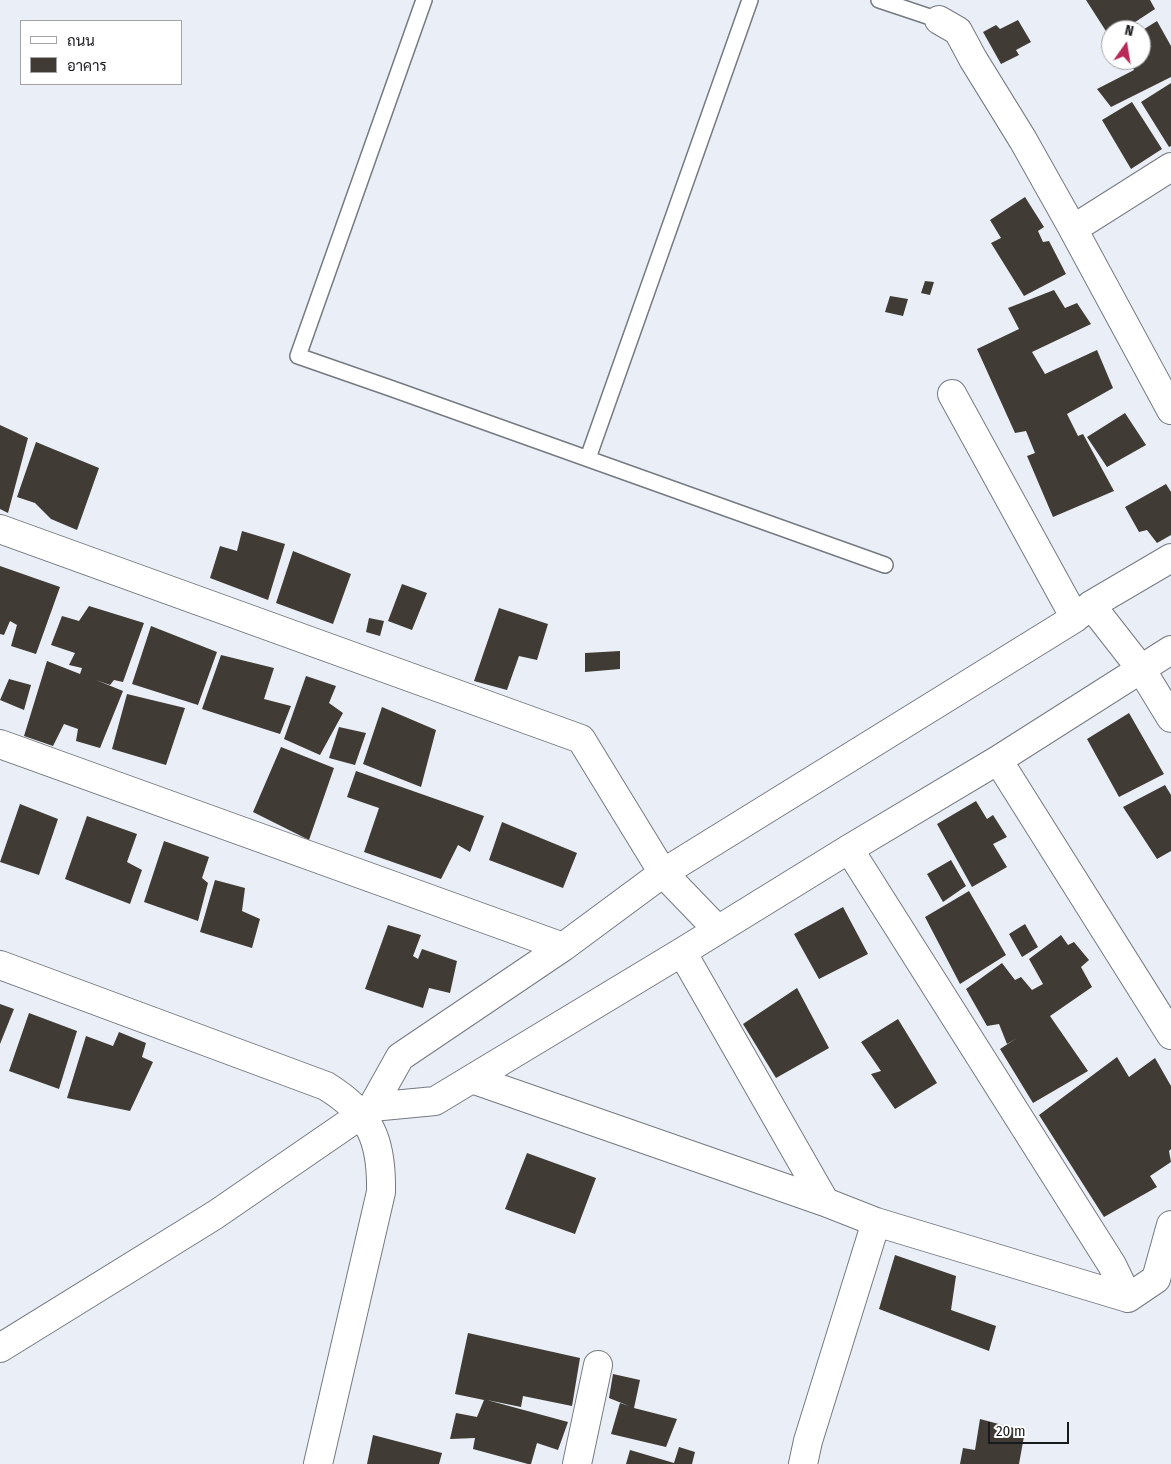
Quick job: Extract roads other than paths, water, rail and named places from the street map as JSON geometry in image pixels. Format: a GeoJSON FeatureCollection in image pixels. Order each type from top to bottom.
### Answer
{"type":"FeatureCollection","features":[{"type":"Feature","properties":{"kind":"street"},"geometry":{"type":"LineString","coordinates":[[939,20],[958,31],[1023,140],[1171,410]]}},
{"type":"Feature","properties":{"kind":"street"},"geometry":{"type":"LineString","coordinates":[[1073,229],[1171,167]]}},
{"type":"Feature","properties":{"kind":"street"},"geometry":{"type":"LineString","coordinates":[[952,394],[1083,611],[1141,669],[1171,718]]}},
{"type":"Feature","properties":{"kind":"street"},"geometry":{"type":"LineString","coordinates":[[0,529],[582,739],[663,873],[718,930]]}},
{"type":"Feature","properties":{"kind":"street"},"geometry":{"type":"LineString","coordinates":[[0,1348],[215,1215],[367,1111],[400,1057],[563,947],[663,873],[1171,558]]}},
{"type":"Feature","properties":{"kind":"street"},"geometry":{"type":"LineString","coordinates":[[0,965],[326,1086],[367,1111],[435,1101],[998,760],[1171,650]]}},
{"type":"Feature","properties":{"kind":"street"},"geometry":{"type":"LineString","coordinates":[[0,744],[563,947]]}},
{"type":"Feature","properties":{"kind":"street"},"geometry":{"type":"LineString","coordinates":[[998,760],[1171,1035]]}},
{"type":"Feature","properties":{"kind":"street"},"geometry":{"type":"LineString","coordinates":[[849,849],[1112,1265],[1128,1298]]}},
{"type":"Feature","properties":{"kind":"street"},"geometry":{"type":"LineString","coordinates":[[682,952],[825,1202]]}},
{"type":"Feature","properties":{"kind":"street"},"geometry":{"type":"LineString","coordinates":[[472,1079],[825,1202],[876,1222],[1128,1298]]}},
{"type":"Feature","properties":{"kind":"street"},"geometry":{"type":"LineString","coordinates":[[318,1464],[381,1192],[382,1168],[367,1111]]}},
{"type":"Feature","properties":{"kind":"street"},"geometry":{"type":"LineString","coordinates":[[802,1464],[876,1222]]}},
{"type":"Feature","properties":{"kind":"street"},"geometry":{"type":"LineString","coordinates":[[1128,1298],[1156,1279],[1171,1224]]}},
{"type":"Feature","properties":{"kind":"street"},"geometry":{"type":"LineString","coordinates":[[577,1464],[598,1365]]}},
{"type":"Feature","properties":{"kind":"lane"},"geometry":{"type":"LineString","coordinates":[[424,0],[298,356],[885,565]]}},
{"type":"Feature","properties":{"kind":"lane"},"geometry":{"type":"LineString","coordinates":[[588,458],[750,0]]}},
{"type":"Feature","properties":{"kind":"lane"},"geometry":{"type":"LineString","coordinates":[[879,0],[939,20]]}}]}
